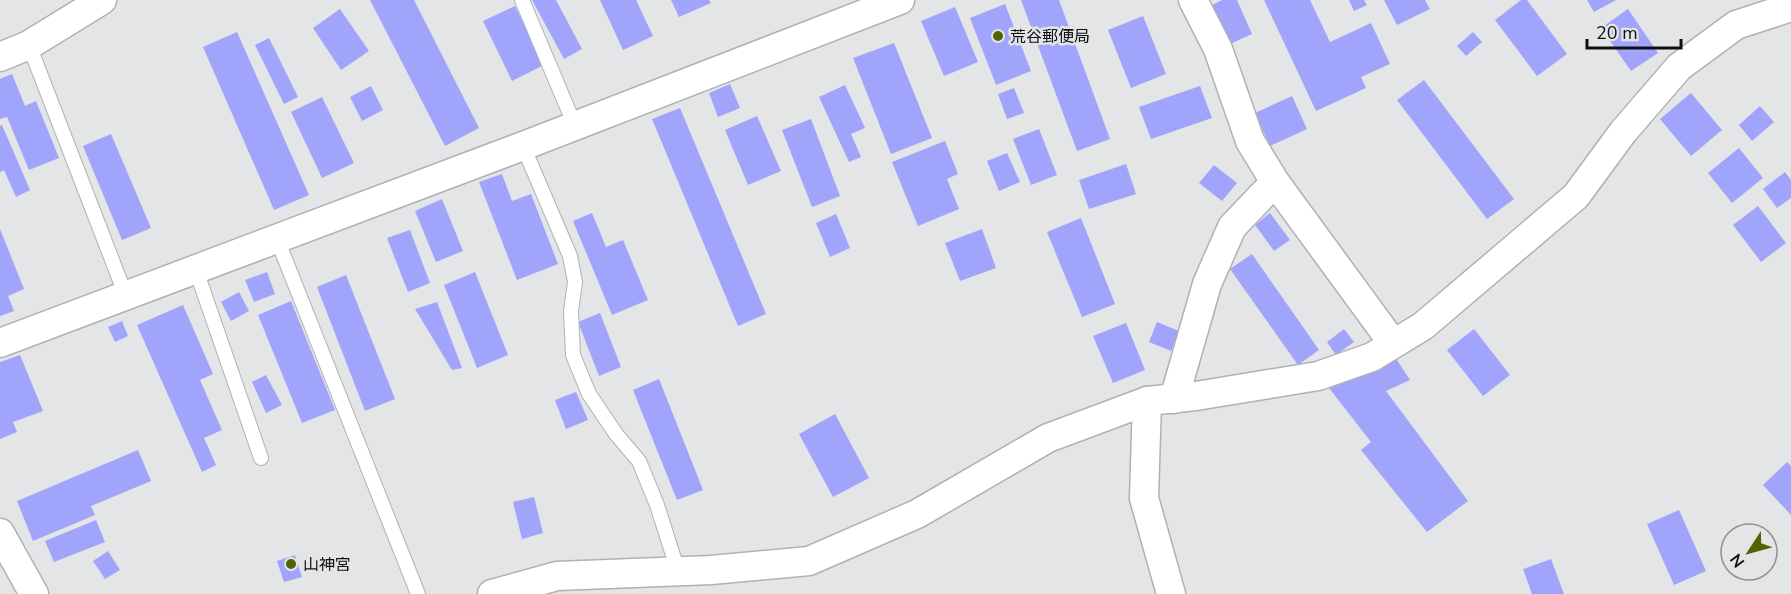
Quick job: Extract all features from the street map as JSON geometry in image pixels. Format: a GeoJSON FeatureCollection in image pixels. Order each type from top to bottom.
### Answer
{"type":"FeatureCollection","features":[{"type":"Feature","properties":{"kind":"street"},"geometry":{"type":"LineString","coordinates":[[0,57],[29,45],[102,0]]}},
{"type":"Feature","properties":{"kind":"street"},"geometry":{"type":"LineString","coordinates":[[0,343],[523,146],[900,0]]}},
{"type":"Feature","properties":{"kind":"street"},"geometry":{"type":"LineString","coordinates":[[1194,0],[1218,49],[1250,141],[1275,182],[1392,342]]}},
{"type":"Feature","properties":{"kind":"street"},"geometry":{"type":"LineString","coordinates":[[492,594],[557,576],[678,571],[809,561],[917,514],[1048,438],[1160,400],[1318,376],[1372,357],[1392,342],[1423,326],[1576,196],[1623,132],[1679,67],[1736,25],[1791,7]]}},
{"type":"Feature","properties":{"kind":"street"},"geometry":{"type":"LineString","coordinates":[[1171,594],[1144,498],[1160,400],[1233,227],[1275,182]]}},
{"type":"Feature","properties":{"kind":"street"},"geometry":{"type":"LineString","coordinates":[[0,532],[34,594]]}},
{"type":"Feature","properties":{"kind":"lane"},"geometry":{"type":"LineString","coordinates":[[522,0],[575,126]]}},
{"type":"Feature","properties":{"kind":"lane"},"geometry":{"type":"LineString","coordinates":[[29,45],[126,296]]}},
{"type":"Feature","properties":{"kind":"lane"},"geometry":{"type":"LineString","coordinates":[[523,146],[570,256],[575,282],[570,311],[573,355],[589,394],[616,434],[639,461],[657,505],[678,571]]}},
{"type":"Feature","properties":{"kind":"lane"},"geometry":{"type":"LineString","coordinates":[[277,239],[418,594]]}},
{"type":"Feature","properties":{"kind":"lane"},"geometry":{"type":"LineString","coordinates":[[196,270],[261,458]]}},
{"type":"Feature","properties":{"kind":"building"},"geometry":{"type":"Polygon","coordinates":[[[370,0],[414,0],[479,128],[445,146],[370,0]]]}},
{"type":"Feature","properties":{"kind":"building"},"geometry":{"type":"Polygon","coordinates":[[[532,0],[556,0],[582,49],[564,59],[532,0]]]}},
{"type":"Feature","properties":{"kind":"building"},"geometry":{"type":"Polygon","coordinates":[[[600,0],[636,0],[653,36],[623,50],[600,0]]]}},
{"type":"Feature","properties":{"kind":"building"},"geometry":{"type":"Polygon","coordinates":[[[671,0],[709,0],[711,3],[679,17],[671,0]]]}},
{"type":"Feature","properties":{"kind":"building"},"geometry":{"type":"Polygon","coordinates":[[[1021,0],[1059,0],[1110,139],[1077,151],[1021,0]]]}},
{"type":"Feature","properties":{"kind":"building"},"geometry":{"type":"Polygon","coordinates":[[[1222,0],[1237,0],[1252,34],[1230,44],[1212,5],[1222,0]]]}},
{"type":"Feature","properties":{"kind":"building"},"geometry":{"type":"Polygon","coordinates":[[[1264,0],[1310,0],[1330,42],[1371,23],[1390,64],[1361,77],[1366,88],[1316,111],[1264,0]]]}},
{"type":"Feature","properties":{"kind":"building"},"geometry":{"type":"Polygon","coordinates":[[[1349,0],[1364,0],[1367,5],[1354,11],[1349,0]]]}},
{"type":"Feature","properties":{"kind":"building"},"geometry":{"type":"Polygon","coordinates":[[[1384,0],[1425,0],[1430,9],[1397,25],[1384,0]]]}},
{"type":"Feature","properties":{"kind":"building"},"geometry":{"type":"Polygon","coordinates":[[[1521,0],[1527,0],[1567,54],[1537,76],[1495,20],[1521,0]]]}},
{"type":"Feature","properties":{"kind":"building"},"geometry":{"type":"Polygon","coordinates":[[[1587,0],[1616,0],[1594,12],[1587,0]]]}},
{"type":"Feature","properties":{"kind":"building"},"geometry":{"type":"Polygon","coordinates":[[[1005,4],[1031,71],[996,85],[970,18],[1005,4]]]}},
{"type":"Feature","properties":{"kind":"building"},"geometry":{"type":"Polygon","coordinates":[[[515,6],[544,65],[512,81],[483,21],[515,6]]]}},
{"type":"Feature","properties":{"kind":"building"},"geometry":{"type":"Polygon","coordinates":[[[955,7],[978,62],[944,76],[921,21],[955,7]]]}},
{"type":"Feature","properties":{"kind":"building"},"geometry":{"type":"Polygon","coordinates":[[[340,9],[369,51],[341,70],[313,28],[340,9]]]}},
{"type":"Feature","properties":{"kind":"building"},"geometry":{"type":"Polygon","coordinates":[[[1628,9],[1658,53],[1631,71],[1601,28],[1628,9]]]}},
{"type":"Feature","properties":{"kind":"building"},"geometry":{"type":"Polygon","coordinates":[[[1143,16],[1166,74],[1131,88],[1108,30],[1143,16]]]}},
{"type":"Feature","properties":{"kind":"building"},"geometry":{"type":"Polygon","coordinates":[[[237,32],[309,195],[274,210],[203,47],[237,32]]]}},
{"type":"Feature","properties":{"kind":"building"},"geometry":{"type":"Polygon","coordinates":[[[1473,32],[1482,42],[1466,56],[1457,46],[1473,32]]]}},
{"type":"Feature","properties":{"kind":"building"},"geometry":{"type":"Polygon","coordinates":[[[269,38],[298,97],[284,104],[255,45],[269,38]]]}},
{"type":"Feature","properties":{"kind":"building"},"geometry":{"type":"Polygon","coordinates":[[[894,43],[932,138],[891,154],[853,58],[894,43]]]}},
{"type":"Feature","properties":{"kind":"building"},"geometry":{"type":"Polygon","coordinates":[[[12,74],[25,106],[36,101],[59,158],[29,170],[7,117],[0,119],[0,79],[12,74]]]}},
{"type":"Feature","properties":{"kind":"building"},"geometry":{"type":"Polygon","coordinates":[[[1424,80],[1514,199],[1487,219],[1397,100],[1424,80]]]}},
{"type":"Feature","properties":{"kind":"building"},"geometry":{"type":"Polygon","coordinates":[[[730,84],[740,108],[718,117],[709,93],[730,84]]]}},
{"type":"Feature","properties":{"kind":"building"},"geometry":{"type":"Polygon","coordinates":[[[845,85],[865,128],[851,134],[861,157],[849,162],[819,97],[845,85]]]}},
{"type":"Feature","properties":{"kind":"building"},"geometry":{"type":"Polygon","coordinates":[[[371,86],[383,110],[362,121],[350,97],[371,86]]]}},
{"type":"Feature","properties":{"kind":"building"},"geometry":{"type":"Polygon","coordinates":[[[1200,86],[1212,118],[1151,139],[1139,107],[1200,86]]]}},
{"type":"Feature","properties":{"kind":"building"},"geometry":{"type":"Polygon","coordinates":[[[1014,88],[1024,113],[1007,119],[998,94],[1014,88]]]}},
{"type":"Feature","properties":{"kind":"building"},"geometry":{"type":"Polygon","coordinates":[[[1691,93],[1722,130],[1691,156],[1660,119],[1691,93]]]}},
{"type":"Feature","properties":{"kind":"building"},"geometry":{"type":"Polygon","coordinates":[[[1292,96],[1307,129],[1270,146],[1255,113],[1292,96]]]}},
{"type":"Feature","properties":{"kind":"building"},"geometry":{"type":"Polygon","coordinates":[[[322,97],[354,163],[322,178],[291,112],[322,97]]]}},
{"type":"Feature","properties":{"kind":"building"},"geometry":{"type":"Polygon","coordinates":[[[1760,106],[1774,122],[1752,141],[1739,125],[1760,106]]]}},
{"type":"Feature","properties":{"kind":"building"},"geometry":{"type":"Polygon","coordinates":[[[680,108],[766,314],[738,326],[652,119],[680,108]]]}},
{"type":"Feature","properties":{"kind":"building"},"geometry":{"type":"Polygon","coordinates":[[[757,116],[781,171],[748,185],[725,130],[757,116]]]}},
{"type":"Feature","properties":{"kind":"building"},"geometry":{"type":"Polygon","coordinates":[[[811,119],[840,196],[812,207],[782,130],[811,119]]]}},
{"type":"Feature","properties":{"kind":"building"},"geometry":{"type":"Polygon","coordinates":[[[2,125],[30,190],[16,197],[4,170],[0,172],[0,126],[2,125]]]}},
{"type":"Feature","properties":{"kind":"building"},"geometry":{"type":"Polygon","coordinates":[[[1039,129],[1057,175],[1031,185],[1013,139],[1039,129]]]}},
{"type":"Feature","properties":{"kind":"building"},"geometry":{"type":"Polygon","coordinates":[[[111,134],[151,228],[122,240],[83,146],[111,134]]]}},
{"type":"Feature","properties":{"kind":"building"},"geometry":{"type":"Polygon","coordinates":[[[945,141],[958,174],[947,179],[959,209],[918,226],[892,162],[945,141]]]}},
{"type":"Feature","properties":{"kind":"building"},"geometry":{"type":"Polygon","coordinates":[[[1739,148],[1763,178],[1732,203],[1708,173],[1739,148]]]}},
{"type":"Feature","properties":{"kind":"building"},"geometry":{"type":"Polygon","coordinates":[[[1007,153],[1020,182],[999,191],[987,161],[1007,153]]]}},
{"type":"Feature","properties":{"kind":"building"},"geometry":{"type":"Polygon","coordinates":[[[1126,164],[1136,194],[1089,209],[1079,180],[1126,164]]]}},
{"type":"Feature","properties":{"kind":"building"},"geometry":{"type":"Polygon","coordinates":[[[1214,165],[1237,183],[1222,201],[1199,183],[1214,165]]]}},
{"type":"Feature","properties":{"kind":"building"},"geometry":{"type":"Polygon","coordinates":[[[1785,172],[1791,180],[1791,198],[1777,208],[1763,189],[1785,172]]]}},
{"type":"Feature","properties":{"kind":"building"},"geometry":{"type":"Polygon","coordinates":[[[502,174],[512,201],[531,194],[558,264],[517,280],[479,182],[502,174]]]}},
{"type":"Feature","properties":{"kind":"building"},"geometry":{"type":"Polygon","coordinates":[[[442,199],[463,251],[436,262],[415,211],[442,199]]]}},
{"type":"Feature","properties":{"kind":"building"},"geometry":{"type":"Polygon","coordinates":[[[1758,206],[1786,243],[1761,262],[1733,225],[1758,206]]]}},
{"type":"Feature","properties":{"kind":"building"},"geometry":{"type":"Polygon","coordinates":[[[592,213],[606,247],[623,240],[648,300],[612,315],[573,221],[592,213]]]}},
{"type":"Feature","properties":{"kind":"building"},"geometry":{"type":"Polygon","coordinates":[[[1270,213],[1290,240],[1274,251],[1255,225],[1270,213]]]}},
{"type":"Feature","properties":{"kind":"building"},"geometry":{"type":"Polygon","coordinates":[[[836,214],[850,248],[830,257],[816,223],[836,214]]]}},
{"type":"Feature","properties":{"kind":"building"},"geometry":{"type":"Polygon","coordinates":[[[1081,218],[1115,304],[1082,317],[1047,232],[1081,218]]]}},
{"type":"Feature","properties":{"kind":"building"},"geometry":{"type":"Polygon","coordinates":[[[0,229],[24,289],[8,296],[14,311],[0,316],[0,229]]]}},
{"type":"Feature","properties":{"kind":"building"},"geometry":{"type":"Polygon","coordinates":[[[982,229],[996,268],[960,281],[945,243],[982,229]]]}},
{"type":"Feature","properties":{"kind":"building"},"geometry":{"type":"Polygon","coordinates":[[[410,230],[430,283],[408,292],[387,238],[410,230]]]}},
{"type":"Feature","properties":{"kind":"building"},"geometry":{"type":"Polygon","coordinates":[[[1252,254],[1319,350],[1298,365],[1230,269],[1252,254]]]}},
{"type":"Feature","properties":{"kind":"building"},"geometry":{"type":"Polygon","coordinates":[[[267,272],[275,294],[254,302],[245,280],[267,272]]]}},
{"type":"Feature","properties":{"kind":"building"},"geometry":{"type":"Polygon","coordinates":[[[475,272],[508,355],[477,368],[444,285],[475,272]]]}},
{"type":"Feature","properties":{"kind":"building"},"geometry":{"type":"Polygon","coordinates":[[[346,275],[395,399],[365,411],[317,287],[346,275]]]}},
{"type":"Feature","properties":{"kind":"building"},"geometry":{"type":"Polygon","coordinates":[[[239,292],[249,311],[231,321],[221,302],[239,292]]]}},
{"type":"Feature","properties":{"kind":"building"},"geometry":{"type":"Polygon","coordinates":[[[291,301],[335,410],[302,423],[258,315],[291,301]]]}},
{"type":"Feature","properties":{"kind":"building"},"geometry":{"type":"Polygon","coordinates":[[[437,302],[462,368],[452,370],[415,309],[437,302]]]}},
{"type":"Feature","properties":{"kind":"building"},"geometry":{"type":"Polygon","coordinates":[[[183,305],[213,374],[200,380],[222,430],[204,438],[216,465],[202,472],[137,325],[183,305]]]}},
{"type":"Feature","properties":{"kind":"building"},"geometry":{"type":"Polygon","coordinates":[[[600,313],[621,367],[599,376],[578,322],[600,313]]]}},
{"type":"Feature","properties":{"kind":"building"},"geometry":{"type":"Polygon","coordinates":[[[122,321],[128,336],[115,342],[108,327],[122,321]]]}},
{"type":"Feature","properties":{"kind":"building"},"geometry":{"type":"Polygon","coordinates":[[[1157,322],[1179,331],[1171,351],[1149,342],[1157,322]]]}},
{"type":"Feature","properties":{"kind":"building"},"geometry":{"type":"Polygon","coordinates":[[[1126,323],[1145,370],[1113,383],[1093,336],[1126,323]]]}},
{"type":"Feature","properties":{"kind":"building"},"geometry":{"type":"Polygon","coordinates":[[[1344,329],[1354,342],[1336,355],[1327,342],[1344,329]]]}},
{"type":"Feature","properties":{"kind":"building"},"geometry":{"type":"Polygon","coordinates":[[[1474,329],[1510,375],[1483,396],[1447,350],[1474,329]]]}},
{"type":"Feature","properties":{"kind":"building"},"geometry":{"type":"Polygon","coordinates":[[[20,355],[43,411],[13,422],[17,432],[0,439],[0,362],[20,355]]]}},
{"type":"Feature","properties":{"kind":"building"},"geometry":{"type":"Polygon","coordinates":[[[1395,357],[1410,380],[1386,391],[1468,501],[1427,532],[1361,450],[1371,442],[1329,388],[1395,357]]]}},
{"type":"Feature","properties":{"kind":"building"},"geometry":{"type":"Polygon","coordinates":[[[266,375],[282,405],[266,413],[252,382],[266,375]]]}},
{"type":"Feature","properties":{"kind":"building"},"geometry":{"type":"Polygon","coordinates":[[[659,379],[703,490],[677,500],[633,390],[659,379]]]}},
{"type":"Feature","properties":{"kind":"building"},"geometry":{"type":"Polygon","coordinates":[[[576,392],[588,420],[566,429],[555,400],[576,392]]]}},
{"type":"Feature","properties":{"kind":"building"},"geometry":{"type":"Polygon","coordinates":[[[835,414],[869,478],[833,497],[799,434],[835,414]]]}},
{"type":"Feature","properties":{"kind":"building"},"geometry":{"type":"Polygon","coordinates":[[[138,450],[151,481],[91,506],[95,515],[33,541],[17,501],[138,450]]]}},
{"type":"Feature","properties":{"kind":"building"},"geometry":{"type":"Polygon","coordinates":[[[1787,462],[1791,466],[1791,515],[1763,485],[1787,462]]]}},
{"type":"Feature","properties":{"kind":"building"},"geometry":{"type":"Polygon","coordinates":[[[534,497],[543,533],[522,539],[513,502],[534,497]]]}},
{"type":"Feature","properties":{"kind":"building"},"geometry":{"type":"Polygon","coordinates":[[[1679,510],[1706,571],[1674,585],[1647,524],[1679,510]]]}},
{"type":"Feature","properties":{"kind":"building"},"geometry":{"type":"Polygon","coordinates":[[[96,520],[105,542],[54,562],[45,541],[96,520]]]}},
{"type":"Feature","properties":{"kind":"building"},"geometry":{"type":"Polygon","coordinates":[[[108,551],[120,570],[105,579],[93,561],[108,551]]]}},
{"type":"Feature","properties":{"kind":"building"},"geometry":{"type":"Polygon","coordinates":[[[295,555],[302,577],[284,582],[277,561],[295,555]]]}},
{"type":"Feature","properties":{"kind":"building"},"geometry":{"type":"Polygon","coordinates":[[[1551,559],[1564,594],[1532,594],[1523,569],[1551,559]]]}},
{"type":"Feature","properties":{"kind":"place","name":"荒谷郵便局"},"geometry":{"type":"Point","coordinates":[998,36]}},
{"type":"Feature","properties":{"kind":"place","name":"山神宮"},"geometry":{"type":"Point","coordinates":[291,564]}}]}
